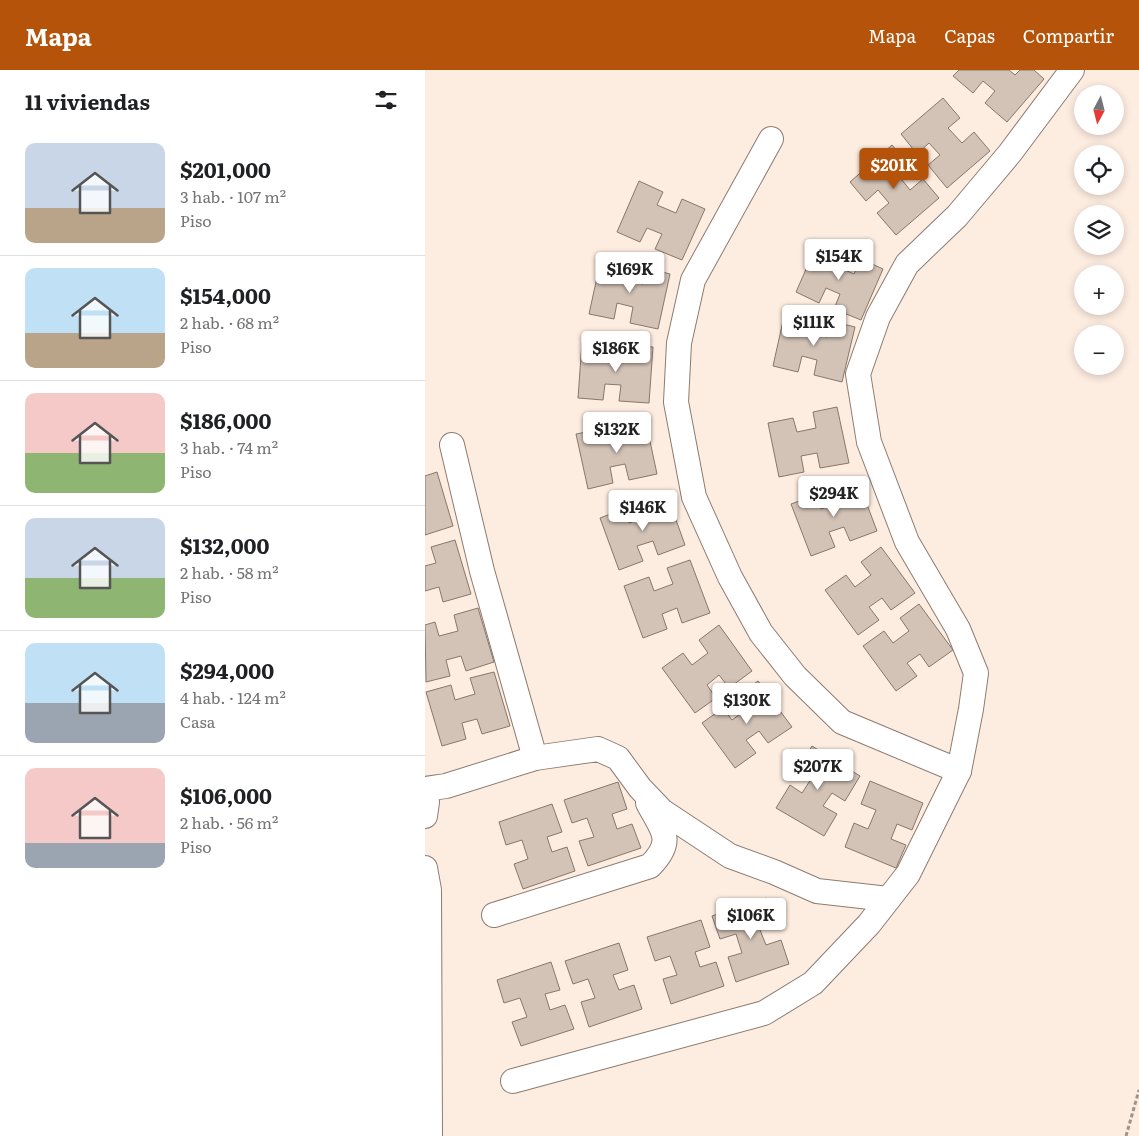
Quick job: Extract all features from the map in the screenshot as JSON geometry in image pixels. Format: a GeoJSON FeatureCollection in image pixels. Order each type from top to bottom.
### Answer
{"type":"FeatureCollection","features":[{"type":"Feature","properties":{"kind":"street"},"geometry":{"type":"LineString","coordinates":[[513,1081],[764,1013],[813,983],[869,924],[908,874],[959,771],[976,673],[958,629],[907,542],[869,442],[858,374],[878,317],[907,264],[957,216],[1011,153],[1072,70]]}},
{"type":"Feature","properties":{"kind":"street"},"geometry":{"type":"LineString","coordinates":[[771,139],[693,280],[679,343],[676,402],[694,497],[730,577],[761,633],[795,676],[842,722],[959,771]]}},
{"type":"Feature","properties":{"kind":"street"},"geometry":{"type":"LineString","coordinates":[[452,445],[482,570],[535,758]]}},
{"type":"Feature","properties":{"kind":"street"},"geometry":{"type":"LineString","coordinates":[[425,790],[446,786],[535,758],[598,749],[618,758],[640,788],[665,835],[665,844],[661,855],[650,866],[494,915]]}},
{"type":"Feature","properties":{"kind":"street"},"geometry":{"type":"LineString","coordinates":[[640,788],[662,810],[730,856],[774,872],[817,891],[888,899]]}},
{"type":"Feature","properties":{"kind":"street"},"geometry":{"type":"LineString","coordinates":[[425,794],[427,802],[425,816]]}},
{"type":"Feature","properties":{"kind":"street"},"geometry":{"type":"LineString","coordinates":[[425,868],[429,890],[430,1136]]}},
{"type":"Feature","properties":{"kind":"path"},"geometry":{"type":"LineString","coordinates":[[1125,1136],[1139,1090]]}},
{"type":"Feature","properties":{"kind":"building"},"geometry":{"type":"Polygon","coordinates":[[[959,70],[1009,70],[1015,75],[1020,70],[1034,70],[1044,79],[1007,122],[985,103],[995,91],[983,81],[973,93],[953,76],[959,70]]]}},
{"type":"Feature","properties":{"kind":"building"},"geometry":{"type":"Polygon","coordinates":[[[943,98],[960,118],[948,128],[962,143],[974,132],[990,151],[947,188],[928,165],[940,155],[929,143],[917,154],[901,134],[943,98]]]}},
{"type":"Feature","properties":{"kind":"building"},"geometry":{"type":"Polygon","coordinates":[[[892,145],[909,165],[898,175],[910,190],[923,179],[939,198],[896,235],[877,213],[889,203],[878,190],[866,201],[850,182],[892,145]]]}},
{"type":"Feature","properties":{"kind":"building"},"geometry":{"type":"Polygon","coordinates":[[[639,181],[663,192],[657,205],[676,213],[682,199],[705,209],[682,260],[655,249],[662,234],[647,228],[640,242],[617,232],[639,181]]]}},
{"type":"Feature","properties":{"kind":"building"},"geometry":{"type":"Polygon","coordinates":[[[818,242],[842,252],[836,266],[854,274],[861,259],[883,269],[861,320],[834,309],[840,294],[826,288],[819,303],[796,292],[818,242]]]}},
{"type":"Feature","properties":{"kind":"building"},"geometry":{"type":"Polygon","coordinates":[[[601,259],[627,265],[623,280],[643,284],[647,268],[670,274],[658,329],[630,323],[633,307],[617,303],[614,319],[589,314],[601,259]]]}},
{"type":"Feature","properties":{"kind":"building"},"geometry":{"type":"Polygon","coordinates":[[[785,312],[811,318],[807,332],[827,337],[831,321],[855,327],[842,382],[814,375],[817,360],[802,356],[798,372],[773,366],[785,312]]]}},
{"type":"Feature","properties":{"kind":"building"},"geometry":{"type":"Polygon","coordinates":[[[582,342],[609,344],[607,359],[627,361],[629,345],[653,347],[649,403],[619,401],[621,385],[605,384],[603,400],[578,398],[582,342]]]}},
{"type":"Feature","properties":{"kind":"building"},"geometry":{"type":"Polygon","coordinates":[[[837,407],[849,463],[820,468],[817,453],[801,456],[804,472],[779,477],[768,423],[793,418],[797,432],[816,428],[813,412],[837,407]]]}},
{"type":"Feature","properties":{"kind":"building"},"geometry":{"type":"Polygon","coordinates":[[[645,418],[657,474],[629,480],[625,464],[610,467],[613,483],[588,489],[576,434],[602,429],[605,443],[625,439],[621,423],[645,418]]]}},
{"type":"Feature","properties":{"kind":"building"},"geometry":{"type":"Polygon","coordinates":[[[437,472],[453,526],[425,535],[425,476],[437,472]]]}},
{"type":"Feature","properties":{"kind":"building"},"geometry":{"type":"Polygon","coordinates":[[[857,478],[877,531],[850,541],[844,527],[829,532],[835,547],[811,556],[791,504],[816,495],[821,509],[840,502],[834,487],[857,478]]]}},
{"type":"Feature","properties":{"kind":"building"},"geometry":{"type":"Polygon","coordinates":[[[666,492],[685,545],[658,555],[653,541],[637,546],[643,561],[619,570],[600,518],[624,509],[629,523],[648,516],[643,501],[666,492]]]}},
{"type":"Feature","properties":{"kind":"building"},"geometry":{"type":"Polygon","coordinates":[[[455,540],[471,594],[443,602],[439,587],[425,591],[425,566],[436,563],[431,547],[455,540]]]}},
{"type":"Feature","properties":{"kind":"building"},"geometry":{"type":"Polygon","coordinates":[[[881,547],[915,593],[891,610],[882,598],[869,607],[879,620],[858,635],[825,590],[846,575],[855,587],[871,575],[861,562],[881,547]]]}},
{"type":"Feature","properties":{"kind":"building"},"geometry":{"type":"Polygon","coordinates":[[[690,560],[710,613],[682,623],[677,608],[662,614],[667,629],[643,638],[624,586],[649,577],[654,591],[673,584],[667,568],[690,560]]]}},
{"type":"Feature","properties":{"kind":"building"},"geometry":{"type":"Polygon","coordinates":[[[919,604],[953,650],[929,667],[920,654],[907,663],[917,676],[896,691],[863,646],[884,631],[893,643],[909,631],[900,618],[919,604]]]}},
{"type":"Feature","properties":{"kind":"building"},"geometry":{"type":"Polygon","coordinates":[[[478,608],[494,662],[466,671],[461,656],[446,660],[450,676],[426,682],[425,625],[435,622],[439,636],[458,631],[454,615],[478,608]]]}},
{"type":"Feature","properties":{"kind":"building"},"geometry":{"type":"Polygon","coordinates":[[[719,625],[752,671],[729,688],[719,675],[707,685],[716,698],[695,713],[662,668],[683,653],[692,665],[708,653],[699,640],[719,625]]]}},
{"type":"Feature","properties":{"kind":"building"},"geometry":{"type":"Polygon","coordinates":[[[494,672],[510,726],[482,734],[477,719],[462,723],[466,739],[442,746],[426,692],[451,685],[455,700],[475,694],[470,678],[494,672]]]}},
{"type":"Feature","properties":{"kind":"building"},"geometry":{"type":"Polygon","coordinates":[[[758,681],[792,727],[768,743],[759,731],[746,740],[756,753],[735,768],[702,723],[723,708],[732,720],[748,708],[739,695],[758,681]]]}},
{"type":"Feature","properties":{"kind":"building"},"geometry":{"type":"Polygon","coordinates":[[[812,746],[860,776],[845,801],[832,793],[823,806],[837,814],[824,836],[776,808],[790,785],[802,793],[813,776],[799,767],[812,746]]]}},
{"type":"Feature","properties":{"kind":"building"},"geometry":{"type":"Polygon","coordinates":[[[870,781],[923,803],[912,830],[897,824],[891,839],[906,845],[896,868],[845,847],[854,823],[868,829],[876,810],[861,804],[870,781]]]}},
{"type":"Feature","properties":{"kind":"building"},"geometry":{"type":"Polygon","coordinates":[[[618,782],[627,809],[612,814],[617,829],[632,824],[641,848],[588,866],[579,841],[594,837],[587,818],[572,823],[564,800],[618,782]]]}},
{"type":"Feature","properties":{"kind":"building"},"geometry":{"type":"Polygon","coordinates":[[[552,804],[562,832],[547,837],[552,852],[567,847],[575,871],[523,889],[514,864],[528,859],[522,840],[506,845],[499,822],[552,804]]]}},
{"type":"Feature","properties":{"kind":"building"},"geometry":{"type":"Polygon","coordinates":[[[766,898],[775,925],[760,930],[766,945],[781,940],[789,964],[736,982],[728,957],[742,953],[736,934],[720,939],[712,916],[766,898]]]}},
{"type":"Feature","properties":{"kind":"building"},"geometry":{"type":"Polygon","coordinates":[[[701,920],[710,947],[695,952],[700,967],[716,962],[724,986],[671,1004],[663,979],[677,975],[670,956],[655,961],[647,937],[701,920]]]}},
{"type":"Feature","properties":{"kind":"building"},"geometry":{"type":"Polygon","coordinates":[[[619,943],[628,970],[613,975],[619,990],[634,985],[642,1009],[589,1027],[581,1002],[595,998],[588,979],[573,984],[565,961],[619,943]]]}},
{"type":"Feature","properties":{"kind":"building"},"geometry":{"type":"Polygon","coordinates":[[[551,962],[560,990],[545,994],[550,1010],[565,1005],[574,1029],[521,1046],[512,1022],[527,1017],[520,998],[504,1003],[497,980],[551,962]]]}}]}
